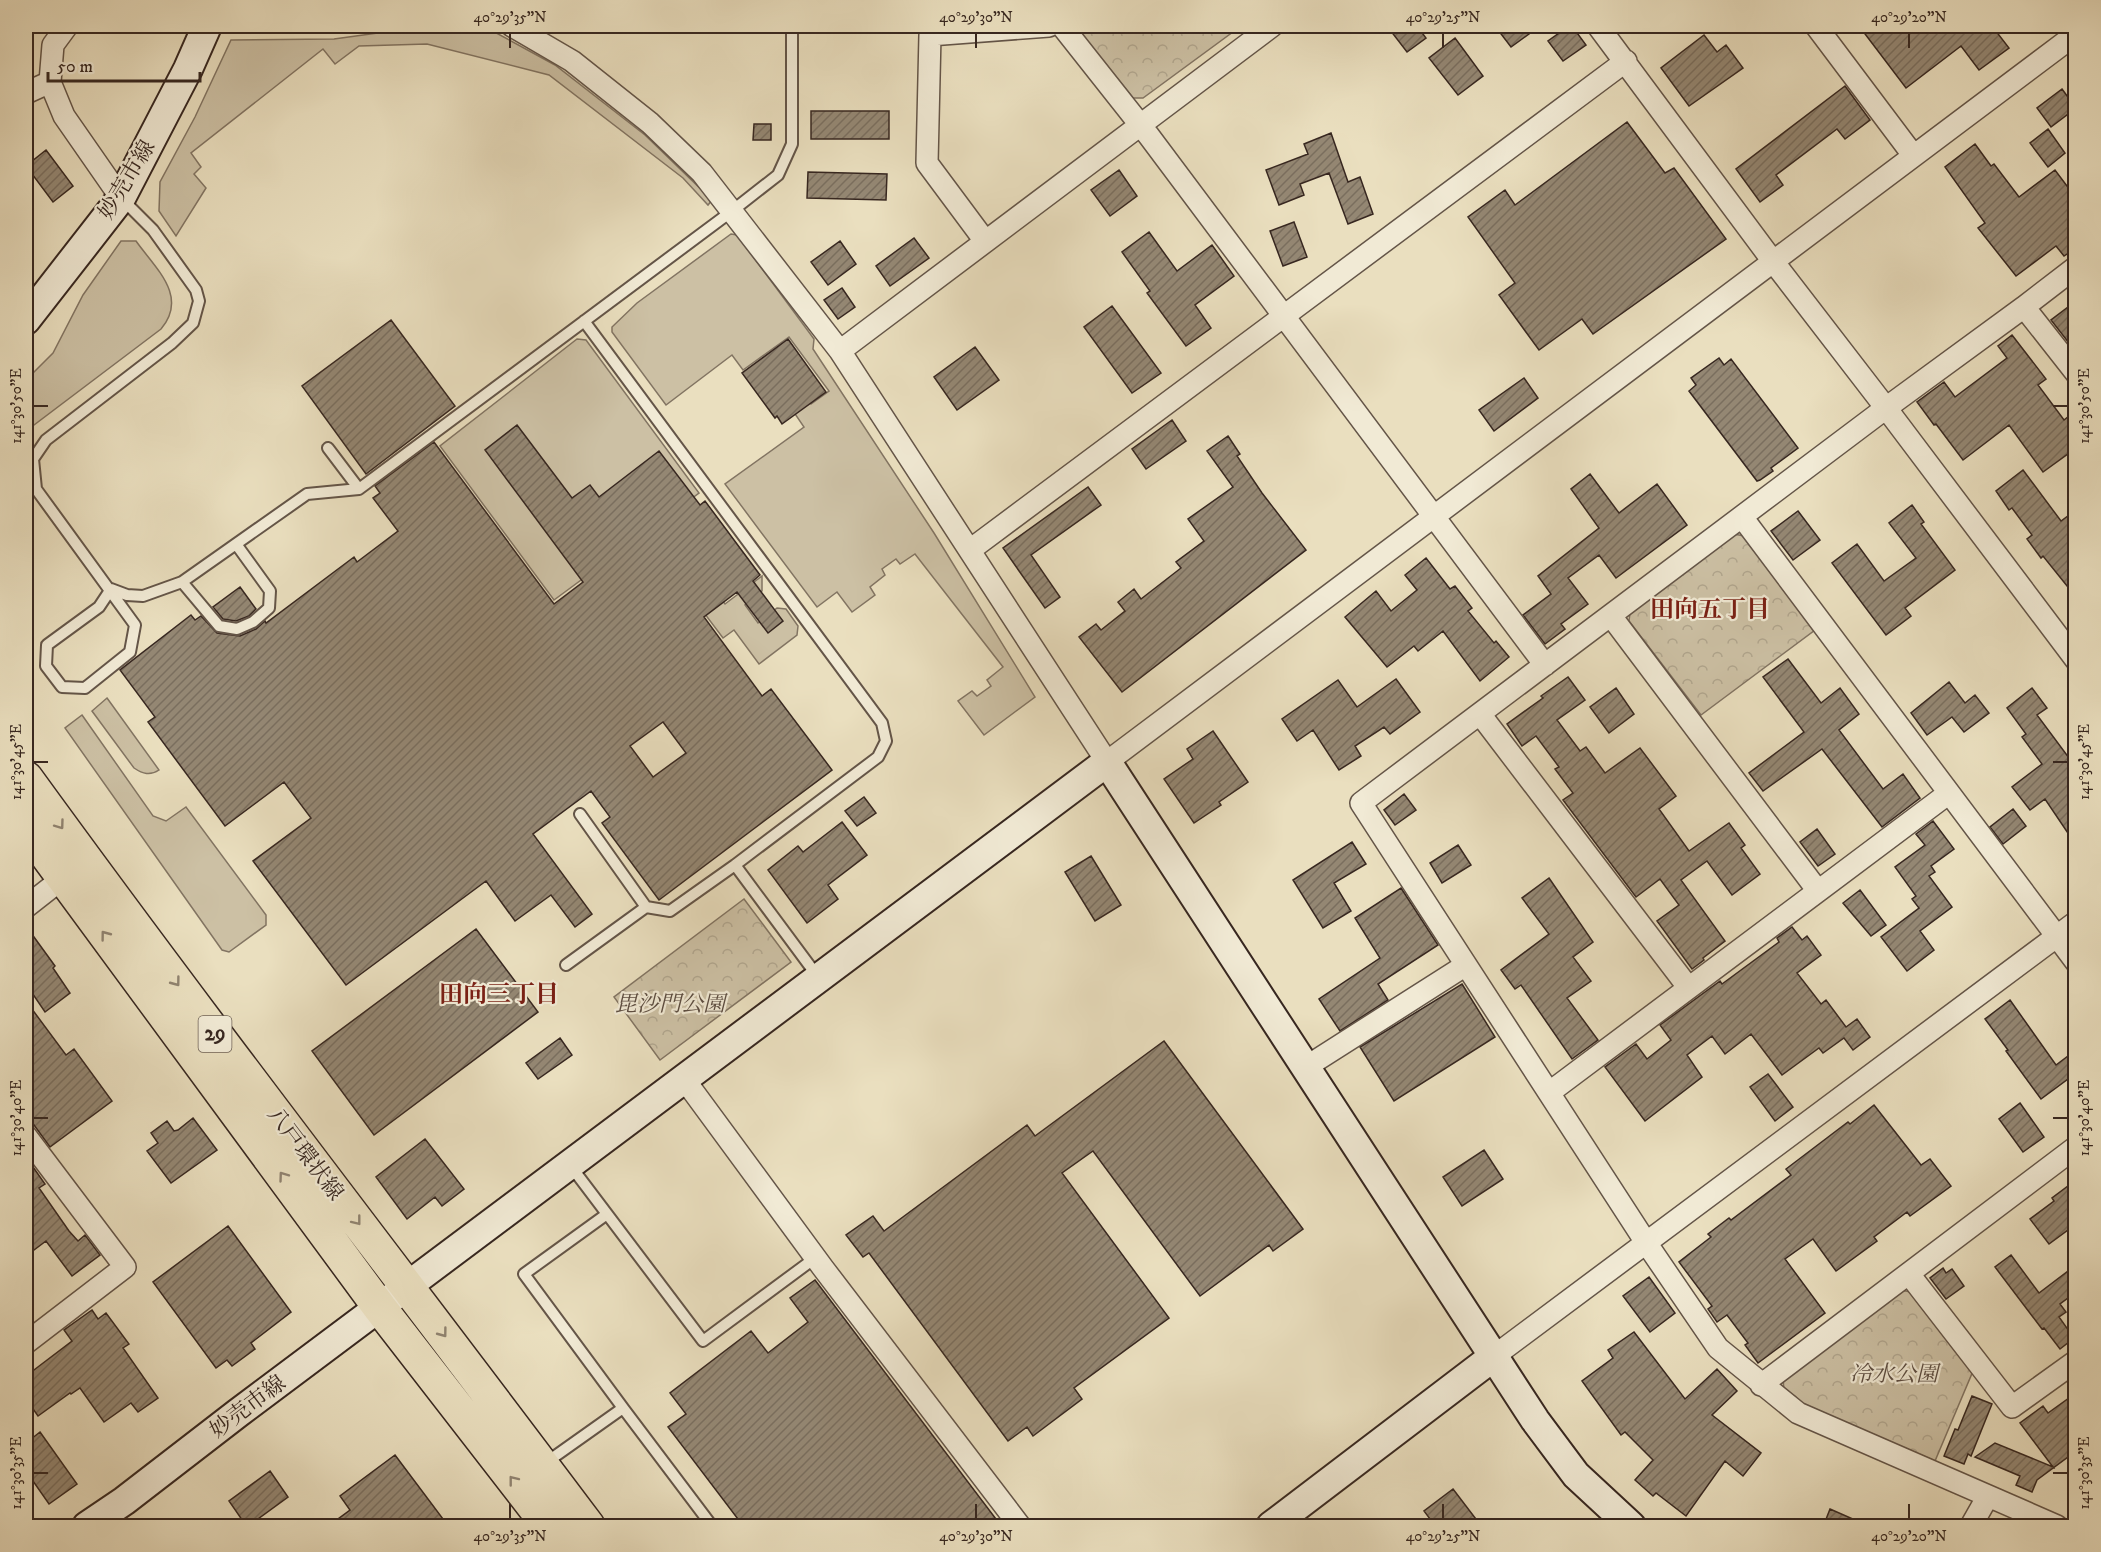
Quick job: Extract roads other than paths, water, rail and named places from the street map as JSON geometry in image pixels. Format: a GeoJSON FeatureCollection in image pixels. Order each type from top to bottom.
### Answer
{"type":"FeatureCollection","features":[{"type":"Feature","properties":{"kind":"main road","name":"八戸環状線"},"geometry":{"type":"LineString","coordinates":[[26,778],[330,1188],[408,1286],[588,1527]]}},
{"type":"Feature","properties":{"kind":"main road","name":"八戸環状線"},"geometry":{"type":"LineString","coordinates":[[26,827],[380,1308],[549,1527]]}},
{"type":"Feature","properties":{"kind":"street"},"geometry":{"type":"LineString","coordinates":[[67,26],[53,45],[50,82],[64,116],[121,198]]}},
{"type":"Feature","properties":{"kind":"street","name":"妙売市線"},"geometry":{"type":"LineString","coordinates":[[26,320],[121,198],[188,69],[207,26]]}},
{"type":"Feature","properties":{"kind":"street"},"geometry":{"type":"LineString","coordinates":[[512,26],[572,61],[650,123],[702,173],[840,351],[1535,1420],[1576,1474],[1631,1527]]}},
{"type":"Feature","properties":{"kind":"street"},"geometry":{"type":"LineString","coordinates":[[985,242],[927,163],[930,35],[1049,26]]}},
{"type":"Feature","properties":{"kind":"street"},"geometry":{"type":"LineString","coordinates":[[1062,26],[1140,125],[1545,665]]}},
{"type":"Feature","properties":{"kind":"street"},"geometry":{"type":"LineString","coordinates":[[840,351],[1272,26]]}},
{"type":"Feature","properties":{"kind":"street"},"geometry":{"type":"LineString","coordinates":[[1598,26],[1772,260],[2076,660]]}},
{"type":"Feature","properties":{"kind":"street"},"geometry":{"type":"LineString","coordinates":[[1816,26],[1913,155]]}},
{"type":"Feature","properties":{"kind":"street"},"geometry":{"type":"LineString","coordinates":[[1107,762],[1772,260],[2076,34]]}},
{"type":"Feature","properties":{"kind":"street"},"geometry":{"type":"LineString","coordinates":[[970,550],[1626,61]]}},
{"type":"Feature","properties":{"kind":"street"},"geometry":{"type":"LineString","coordinates":[[26,93],[50,82]]}},
{"type":"Feature","properties":{"kind":"street"},"geometry":{"type":"LineString","coordinates":[[2057,1527],[1798,1413],[1718,1348],[1647,1244],[1361,803],[2076,267]]}},
{"type":"Feature","properties":{"kind":"street"},"geometry":{"type":"LineString","coordinates":[[2024,307],[2076,373]]}},
{"type":"Feature","properties":{"kind":"street"},"geometry":{"type":"LineString","coordinates":[[1742,517],[2076,962]]}},
{"type":"Feature","properties":{"kind":"street"},"geometry":{"type":"LineString","coordinates":[[1611,616],[1818,891]]}},
{"type":"Feature","properties":{"kind":"street"},"geometry":{"type":"LineString","coordinates":[[1480,714],[1689,987]]}},
{"type":"Feature","properties":{"kind":"street","name":"妙売市線"},"geometry":{"type":"LineString","coordinates":[[87,1527],[1107,762]]}},
{"type":"Feature","properties":{"kind":"street"},"geometry":{"type":"LineString","coordinates":[[1550,1092],[1949,793]]}},
{"type":"Feature","properties":{"kind":"street"},"geometry":{"type":"LineString","coordinates":[[26,907],[63,879]]}},
{"type":"Feature","properties":{"kind":"street"},"geometry":{"type":"LineString","coordinates":[[1271,1527],[1494,1357],[2076,922]]}},
{"type":"Feature","properties":{"kind":"street"},"geometry":{"type":"LineString","coordinates":[[1306,1066],[1466,965]]}},
{"type":"Feature","properties":{"kind":"street"},"geometry":{"type":"LineString","coordinates":[[684,1079],[815,1258],[1020,1527]]}},
{"type":"Feature","properties":{"kind":"street"},"geometry":{"type":"LineString","coordinates":[[26,1136],[125,1267],[26,1343]]}},
{"type":"Feature","properties":{"kind":"street"},"geometry":{"type":"LineString","coordinates":[[1761,1384],[2076,1147]]}},
{"type":"Feature","properties":{"kind":"street"},"geometry":{"type":"LineString","coordinates":[[1909,1274],[2012,1407],[2076,1360]]}},
{"type":"Feature","properties":{"kind":"street"},"geometry":{"type":"LineString","coordinates":[[1971,1527],[1988,1496]]}},
{"type":"Feature","properties":{"kind":"lane"},"geometry":{"type":"LineString","coordinates":[[111,590],[127,595],[143,596],[182,582],[307,494],[359,489],[778,175],[792,144],[792,26]]}},
{"type":"Feature","properties":{"kind":"lane"},"geometry":{"type":"LineString","coordinates":[[111,590],[99,607],[47,645],[46,666],[62,687],[85,688],[130,652],[135,625],[111,590],[36,489],[33,459],[46,440],[172,343],[193,323],[199,302],[196,290],[153,230],[121,198]]}},
{"type":"Feature","properties":{"kind":"lane"},"geometry":{"type":"LineString","coordinates":[[567,965],[646,908],[670,910],[735,865],[878,756],[886,741],[882,723],[584,321]]}},
{"type":"Feature","properties":{"kind":"lane"},"geometry":{"type":"LineString","coordinates":[[327,448],[359,489]]}},
{"type":"Feature","properties":{"kind":"lane"},"geometry":{"type":"LineString","coordinates":[[182,582],[219,626],[237,629],[253,622],[269,608],[270,591],[236,544]]}},
{"type":"Feature","properties":{"kind":"lane"},"geometry":{"type":"LineString","coordinates":[[580,814],[646,908]]}},
{"type":"Feature","properties":{"kind":"lane"},"geometry":{"type":"LineString","coordinates":[[735,865],[818,977]]}},
{"type":"Feature","properties":{"kind":"lane"},"geometry":{"type":"LineString","coordinates":[[570,1165],[703,1341],[815,1258]]}},
{"type":"Feature","properties":{"kind":"lane"},"geometry":{"type":"LineString","coordinates":[[608,1214],[524,1274],[712,1527]]}},
{"type":"Feature","properties":{"kind":"lane"},"geometry":{"type":"LineString","coordinates":[[542,1465],[623,1408]]}},
{"type":"Feature","properties":{"kind":"district","name":"田向五丁目"},"geometry":{"type":"Point","coordinates":[1710,610]}},
{"type":"Feature","properties":{"kind":"district","name":"田向三丁目"},"geometry":{"type":"Point","coordinates":[499,995]}},
{"type":"Feature","properties":{"kind":"park label","name":"毘沙門公園"},"geometry":{"type":"Point","coordinates":[670,1004]}},
{"type":"Feature","properties":{"kind":"park label","name":"冷水公園"},"geometry":{"type":"Point","coordinates":[1894,1374]}}]}
